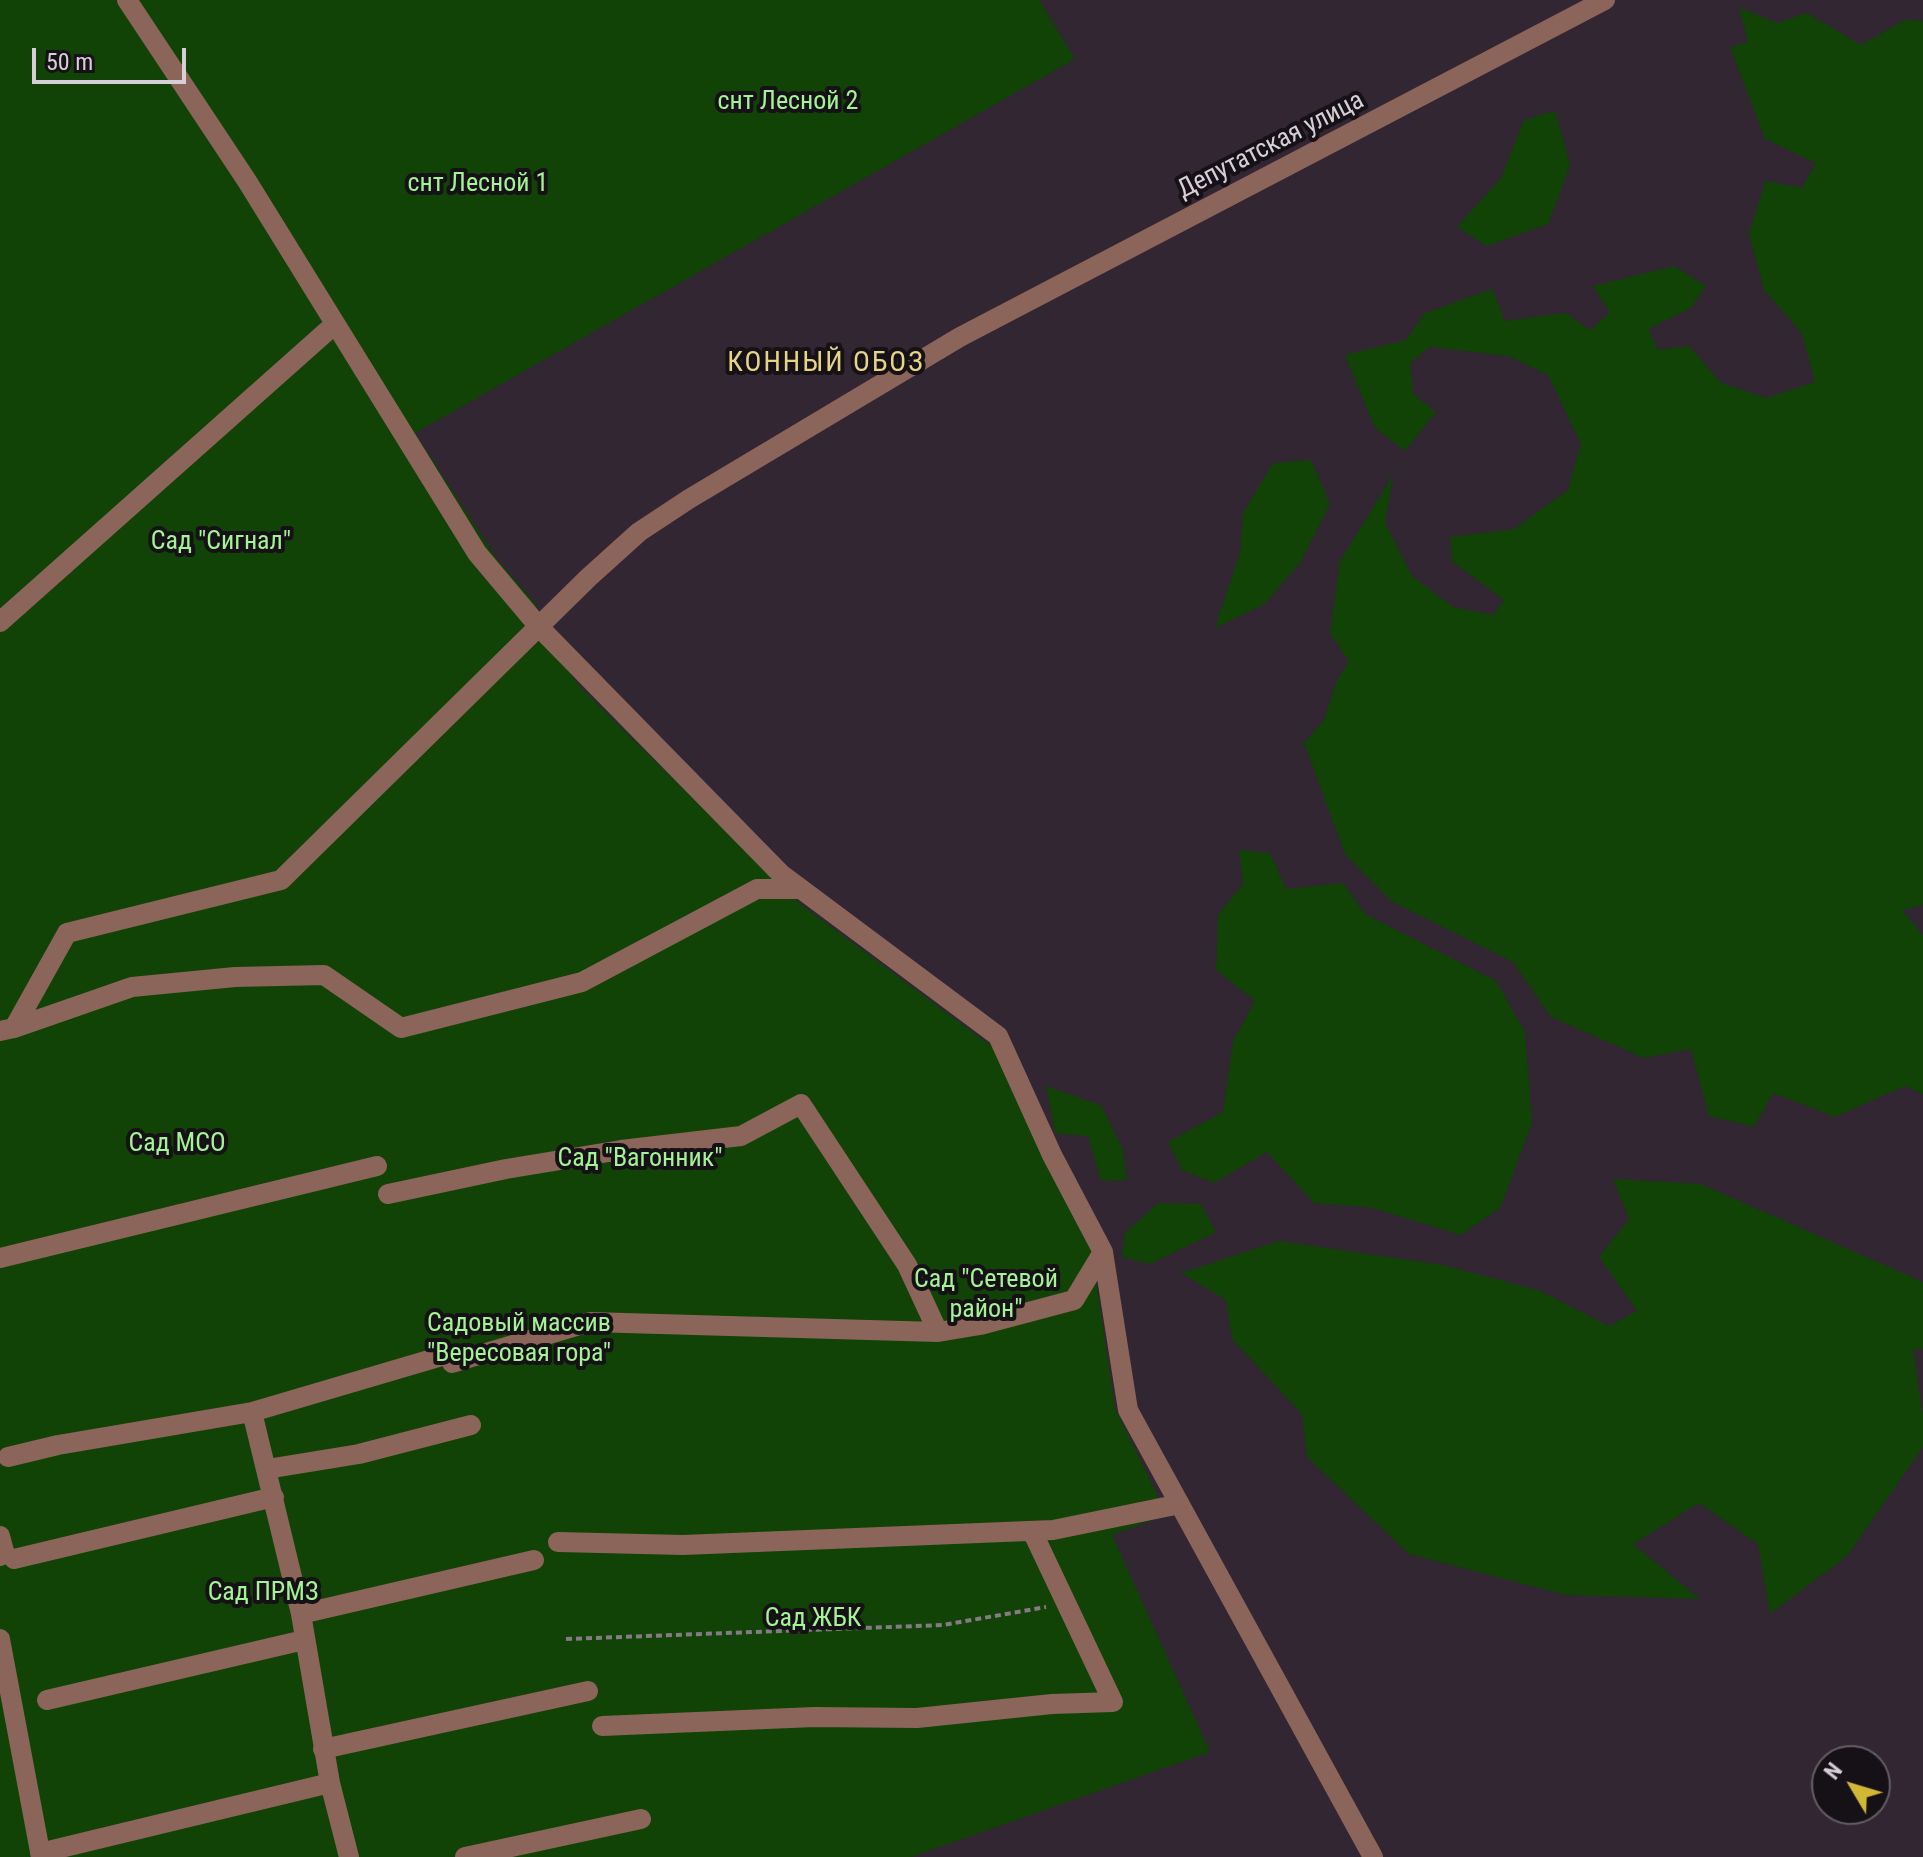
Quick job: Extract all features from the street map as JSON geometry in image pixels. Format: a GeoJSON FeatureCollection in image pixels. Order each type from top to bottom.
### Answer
{"type":"FeatureCollection","features":[{"type":"Feature","properties":{"kind":"street"},"geometry":{"type":"LineString","coordinates":[[127,0],[247,181],[477,553],[540,628],[781,874],[998,1036],[1052,1155],[1103,1252],[1128,1410],[1373,1857]]}},
{"type":"Feature","properties":{"kind":"street","name":"Депутатская улица"},"geometry":{"type":"LineString","coordinates":[[7,1029],[67,933],[281,880],[588,578],[639,532],[689,499],[960,337],[1605,0]]}},
{"type":"Feature","properties":{"kind":"street"},"geometry":{"type":"LineString","coordinates":[[0,622],[335,324]]}},
{"type":"Feature","properties":{"kind":"street"},"geometry":{"type":"LineString","coordinates":[[7,1029],[132,987],[235,977],[324,975],[401,1028],[582,982],[757,889],[801,889]]}},
{"type":"Feature","properties":{"kind":"street"},"geometry":{"type":"LineString","coordinates":[[388,1194],[506,1169],[621,1150],[741,1136],[801,1104],[907,1265],[938,1332]]}},
{"type":"Feature","properties":{"kind":"street"},"geometry":{"type":"LineString","coordinates":[[0,1258],[377,1166]]}},
{"type":"Feature","properties":{"kind":"street"},"geometry":{"type":"LineString","coordinates":[[8,1457],[58,1445],[252,1412],[590,1322],[938,1332],[980,1325],[1074,1300],[1103,1252]]}},
{"type":"Feature","properties":{"kind":"street"},"geometry":{"type":"LineString","coordinates":[[252,1412],[301,1614],[323,1749],[349,1857]]}},
{"type":"Feature","properties":{"kind":"street"},"geometry":{"type":"LineString","coordinates":[[267,1469],[359,1454],[471,1425]]}},
{"type":"Feature","properties":{"kind":"street"},"geometry":{"type":"LineString","coordinates":[[0,1536],[7,1557],[274,1497]]}},
{"type":"Feature","properties":{"kind":"street"},"geometry":{"type":"LineString","coordinates":[[558,1542],[683,1545],[1053,1530],[1180,1504]]}},
{"type":"Feature","properties":{"kind":"street"},"geometry":{"type":"LineString","coordinates":[[602,1726],[814,1717],[917,1718],[1052,1704],[1113,1702],[1032,1531]]}},
{"type":"Feature","properties":{"kind":"street"},"geometry":{"type":"LineString","coordinates":[[301,1614],[534,1560]]}},
{"type":"Feature","properties":{"kind":"street"},"geometry":{"type":"LineString","coordinates":[[0,1639],[8,1736],[30,1790],[40,1855],[330,1783]]}},
{"type":"Feature","properties":{"kind":"street"},"geometry":{"type":"LineString","coordinates":[[47,1700],[304,1640]]}},
{"type":"Feature","properties":{"kind":"street"},"geometry":{"type":"LineString","coordinates":[[323,1749],[588,1691]]}},
{"type":"Feature","properties":{"kind":"street"},"geometry":{"type":"LineString","coordinates":[[465,1857],[641,1819]]}},
{"type":"Feature","properties":{"kind":"path"},"geometry":{"type":"LineString","coordinates":[[566,1639],[943,1625],[1066,1603]]}},
{"type":"Feature","properties":{"kind":"green space","name":"Садовый массив \"Вересовая гора\""},"geometry":{"type":"Polygon","coordinates":[[[0,0],[1039,0],[1075,59],[415,433],[497,559],[538,606],[531,611],[578,685],[799,903],[994,1048],[1092,1253],[1115,1408],[1167,1515],[1112,1535],[1210,1752],[911,1857],[0,1857],[0,0]]]}},
{"type":"Feature","properties":{"kind":"green space"},"geometry":{"type":"Polygon","coordinates":[[[1739,7],[1777,23],[1807,13],[1861,45],[1905,20],[1923,21],[1923,905],[1902,910],[1923,935],[1923,1094],[1905,1086],[1835,1117],[1773,1093],[1754,1127],[1709,1116],[1691,1049],[1644,1058],[1551,1017],[1513,962],[1391,901],[1345,854],[1304,743],[1324,720],[1337,680],[1349,661],[1330,633],[1340,561],[1393,475],[1385,523],[1412,576],[1453,607],[1493,615],[1504,600],[1452,561],[1450,537],[1514,529],[1568,490],[1581,444],[1548,375],[1509,356],[1429,347],[1410,363],[1413,394],[1436,412],[1405,451],[1375,428],[1345,355],[1406,340],[1425,313],[1492,289],[1505,321],[1565,313],[1590,330],[1610,313],[1593,286],[1674,266],[1706,286],[1691,308],[1648,329],[1658,350],[1689,346],[1721,383],[1767,398],[1815,382],[1802,334],[1764,290],[1749,233],[1766,181],[1802,188],[1816,163],[1765,139],[1730,47],[1748,42],[1739,7]]]}},
{"type":"Feature","properties":{"kind":"green space"},"geometry":{"type":"Polygon","coordinates":[[[1555,111],[1570,165],[1548,224],[1487,246],[1457,227],[1501,178],[1524,120],[1555,111]]]}},
{"type":"Feature","properties":{"kind":"green space"},"geometry":{"type":"Polygon","coordinates":[[[1311,460],[1330,504],[1301,561],[1265,604],[1215,628],[1240,552],[1243,513],[1273,463],[1311,460]]]}},
{"type":"Feature","properties":{"kind":"green space"},"geometry":{"type":"Polygon","coordinates":[[[1239,850],[1270,853],[1286,889],[1343,883],[1365,914],[1496,981],[1525,1032],[1532,1123],[1500,1208],[1461,1235],[1369,1207],[1314,1203],[1267,1152],[1214,1183],[1182,1170],[1168,1142],[1223,1112],[1233,1041],[1255,1001],[1216,970],[1218,915],[1243,884],[1239,850]]]}},
{"type":"Feature","properties":{"kind":"green space"},"geometry":{"type":"Polygon","coordinates":[[[1046,1086],[1101,1105],[1122,1148],[1127,1180],[1101,1181],[1088,1136],[1055,1133],[1046,1086]]]}},
{"type":"Feature","properties":{"kind":"green space"},"geometry":{"type":"Polygon","coordinates":[[[1613,1179],[1701,1184],[1923,1282],[1923,1349],[1913,1350],[1923,1417],[1923,1447],[1847,1556],[1770,1614],[1758,1544],[1699,1503],[1633,1544],[1700,1599],[1566,1595],[1409,1554],[1307,1457],[1302,1414],[1232,1339],[1226,1300],[1181,1273],[1279,1241],[1443,1265],[1538,1290],[1609,1326],[1637,1311],[1599,1257],[1629,1219],[1613,1179]]]}},
{"type":"Feature","properties":{"kind":"green space"},"geometry":{"type":"Polygon","coordinates":[[[1158,1203],[1201,1204],[1216,1232],[1150,1264],[1122,1257],[1125,1233],[1158,1203]]]}},
{"type":"Feature","properties":{"kind":"district","name":"КОННЫЙ ОБОЗ"},"geometry":{"type":"Point","coordinates":[826,364]}},
{"type":"Feature","properties":{"kind":"park label","name":"снт Лесной 2"},"geometry":{"type":"Point","coordinates":[788,102]}},
{"type":"Feature","properties":{"kind":"park label","name":"снт Лесной 1"},"geometry":{"type":"Point","coordinates":[478,184]}},
{"type":"Feature","properties":{"kind":"park label","name":"Сад \"Сигнал\""},"geometry":{"type":"Point","coordinates":[221,542]}},
{"type":"Feature","properties":{"kind":"park label","name":"Сад МСО"},"geometry":{"type":"Point","coordinates":[177,1144]}},
{"type":"Feature","properties":{"kind":"park label","name":"Сад \"Вагонник\""},"geometry":{"type":"Point","coordinates":[640,1159]}},
{"type":"Feature","properties":{"kind":"park label","name":"Сад \"Сетевой район\""},"geometry":{"type":"Point","coordinates":[986,1295]}},
{"type":"Feature","properties":{"kind":"park label","name":"Сад ПРМЗ"},"geometry":{"type":"Point","coordinates":[263,1593]}},
{"type":"Feature","properties":{"kind":"park label","name":"Сад ЖБК"},"geometry":{"type":"Point","coordinates":[813,1619]}}]}
